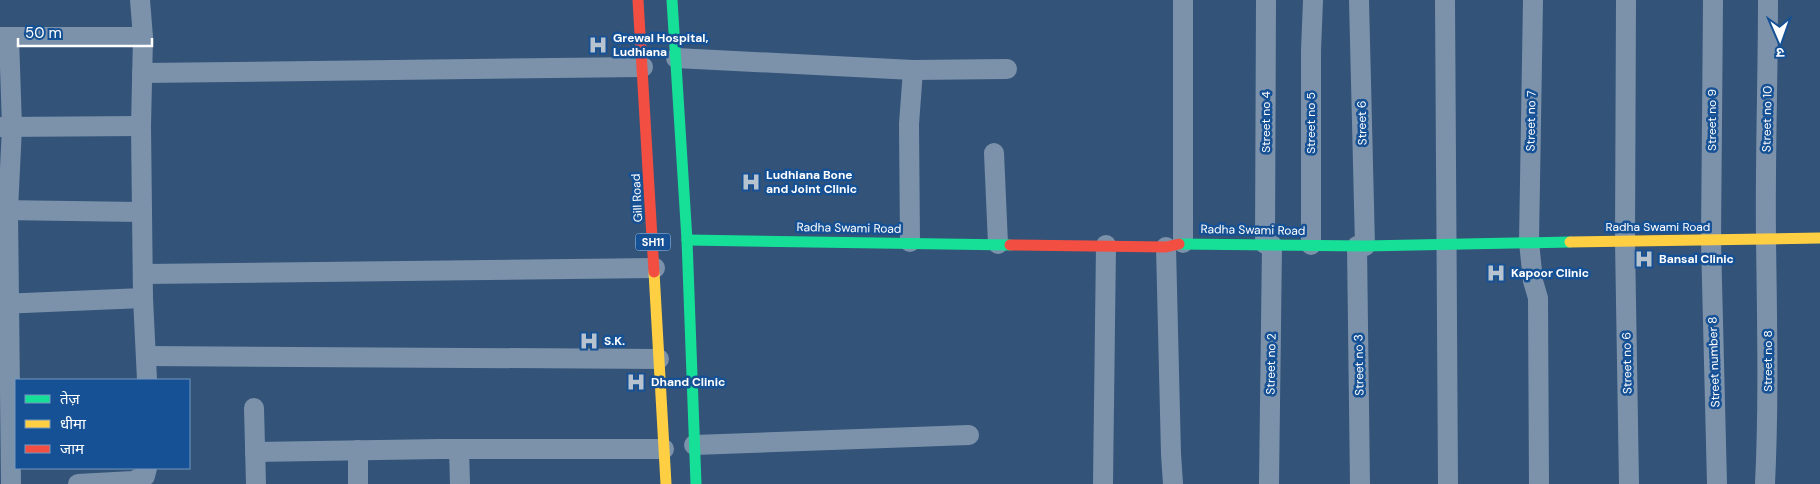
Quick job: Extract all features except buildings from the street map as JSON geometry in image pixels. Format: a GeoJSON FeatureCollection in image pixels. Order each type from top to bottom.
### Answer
{"type":"FeatureCollection","features":[{"type":"Feature","properties":{"kind":"street"},"geometry":{"type":"LineString","coordinates":[[140,0],[143,37],[141,212],[147,379]]}},
{"type":"Feature","properties":{"kind":"street","name":"Gill Road"},"geometry":{"type":"LineString","coordinates":[[638,0],[666,484]]}},
{"type":"Feature","properties":{"kind":"street","name":"SH11"},"geometry":{"type":"LineString","coordinates":[[672,0],[687,240],[696,484]]}},
{"type":"Feature","properties":{"kind":"street"},"geometry":{"type":"LineString","coordinates":[[1173,484],[1170,454],[1183,0]]}},
{"type":"Feature","properties":{"kind":"street","name":"Street no 4"},"geometry":{"type":"LineString","coordinates":[[1266,0],[1269,244]]}},
{"type":"Feature","properties":{"kind":"street","name":"Street no 5"},"geometry":{"type":"LineString","coordinates":[[1311,245],[1310,51],[1313,0]]}},
{"type":"Feature","properties":{"kind":"street","name":"Street 6"},"geometry":{"type":"LineString","coordinates":[[1360,0],[1361,246]]}},
{"type":"Feature","properties":{"kind":"street"},"geometry":{"type":"LineString","coordinates":[[1445,0],[1448,484]]}},
{"type":"Feature","properties":{"kind":"street","name":"Street no 7"},"geometry":{"type":"LineString","coordinates":[[1529,242],[1534,0]]}},
{"type":"Feature","properties":{"kind":"street"},"geometry":{"type":"LineString","coordinates":[[1624,241],[1626,0]]}},
{"type":"Feature","properties":{"kind":"street","name":"Street no 9"},"geometry":{"type":"LineString","coordinates":[[1711,241],[1713,0]]}},
{"type":"Feature","properties":{"kind":"street","name":"Street no 10"},"geometry":{"type":"LineString","coordinates":[[1766,238],[1768,0]]}},
{"type":"Feature","properties":{"kind":"street"},"geometry":{"type":"LineString","coordinates":[[11,484],[4,304],[6,127],[4,37],[143,37]]}},
{"type":"Feature","properties":{"kind":"street"},"geometry":{"type":"LineString","coordinates":[[676,58],[913,70],[1007,69]]}},
{"type":"Feature","properties":{"kind":"street"},"geometry":{"type":"LineString","coordinates":[[142,73],[642,67]]}},
{"type":"Feature","properties":{"kind":"street"},"geometry":{"type":"LineString","coordinates":[[910,242],[909,124],[913,70]]}},
{"type":"Feature","properties":{"kind":"street"},"geometry":{"type":"LineString","coordinates":[[6,127],[141,126]]}},
{"type":"Feature","properties":{"kind":"street"},"geometry":{"type":"LineString","coordinates":[[994,153],[998,244]]}},
{"type":"Feature","properties":{"kind":"street"},"geometry":{"type":"LineString","coordinates":[[4,210],[141,212]]}},
{"type":"Feature","properties":{"kind":"street","name":"Street no 8"},"geometry":{"type":"LineString","coordinates":[[1765,484],[1768,412],[1766,238]]}},
{"type":"Feature","properties":{"kind":"street","name":"Radha Swami Road"},"geometry":{"type":"LineString","coordinates":[[687,240],[1361,246],[1820,238]]}},
{"type":"Feature","properties":{"kind":"street","name":"Street no 6"},"geometry":{"type":"LineString","coordinates":[[1624,241],[1629,484]]}},
{"type":"Feature","properties":{"kind":"street","name":"Street number 8"},"geometry":{"type":"LineString","coordinates":[[1711,241],[1718,484]]}},
{"type":"Feature","properties":{"kind":"street"},"geometry":{"type":"LineString","coordinates":[[1529,242],[1533,281],[1538,298],[1539,484]]}},
{"type":"Feature","properties":{"kind":"street","name":"Street no 2"},"geometry":{"type":"LineString","coordinates":[[1269,244],[1269,484]]}},
{"type":"Feature","properties":{"kind":"street"},"geometry":{"type":"LineString","coordinates":[[1103,484],[1106,245]]}},
{"type":"Feature","properties":{"kind":"street","name":"Street no 3"},"geometry":{"type":"LineString","coordinates":[[1360,484],[1361,246]]}},
{"type":"Feature","properties":{"kind":"street"},"geometry":{"type":"LineString","coordinates":[[144,274],[655,268]]}},
{"type":"Feature","properties":{"kind":"street"},"geometry":{"type":"LineString","coordinates":[[4,304],[143,298]]}},
{"type":"Feature","properties":{"kind":"street"},"geometry":{"type":"LineString","coordinates":[[146,356],[659,359]]}},
{"type":"Feature","properties":{"kind":"street"},"geometry":{"type":"LineString","coordinates":[[254,408],[256,484]]}},
{"type":"Feature","properties":{"kind":"street"},"geometry":{"type":"LineString","coordinates":[[694,445],[969,435]]}},
{"type":"Feature","properties":{"kind":"street"},"geometry":{"type":"LineString","coordinates":[[460,449],[460,484]]}},
{"type":"Feature","properties":{"kind":"street"},"geometry":{"type":"LineString","coordinates":[[255,452],[664,449]]}},
{"type":"Feature","properties":{"kind":"street"},"geometry":{"type":"LineString","coordinates":[[358,450],[358,484]]}},
{"type":"Feature","properties":{"kind":"street"},"geometry":{"type":"LineString","coordinates":[[78,484],[133,481],[145,476],[148,469]]}},
{"type":"Feature","properties":{"kind":"traffic: fast"},"geometry":{"type":"LineString","coordinates":[[672,0],[687,240],[696,484]]}},
{"type":"Feature","properties":{"kind":"traffic: fast"},"geometry":{"type":"LineString","coordinates":[[687,240],[1010,245]]}},
{"type":"Feature","properties":{"kind":"traffic: fast"},"geometry":{"type":"LineString","coordinates":[[1179,244],[1365,246],[1570,242]]}},
{"type":"Feature","properties":{"kind":"traffic: slow"},"geometry":{"type":"LineString","coordinates":[[1570,242],[1820,238]]}},
{"type":"Feature","properties":{"kind":"traffic: slow"},"geometry":{"type":"LineString","coordinates":[[654,272],[666,484]]}},
{"type":"Feature","properties":{"kind":"traffic: jam"},"geometry":{"type":"LineString","coordinates":[[638,0],[654,272]]}},
{"type":"Feature","properties":{"kind":"traffic: jam"},"geometry":{"type":"LineString","coordinates":[[1010,245],[1166,247],[1179,244]]}},
{"type":"Feature","properties":{"kind":"place","name":"Grewal Hospital, Ludhiana"},"geometry":{"type":"Point","coordinates":[598,45]}},
{"type":"Feature","properties":{"kind":"place","name":"Ludhiana Bone and Joint Clinic"},"geometry":{"type":"Point","coordinates":[751,182]}},
{"type":"Feature","properties":{"kind":"place","name":"Bansal Clinic"},"geometry":{"type":"Point","coordinates":[1644,259]}},
{"type":"Feature","properties":{"kind":"place","name":"Kapoor Clinic"},"geometry":{"type":"Point","coordinates":[1496,273]}},
{"type":"Feature","properties":{"kind":"place","name":"S.K."},"geometry":{"type":"Point","coordinates":[589,341]}},
{"type":"Feature","properties":{"kind":"place","name":"Dhand Clinic"},"geometry":{"type":"Point","coordinates":[636,382]}}]}
